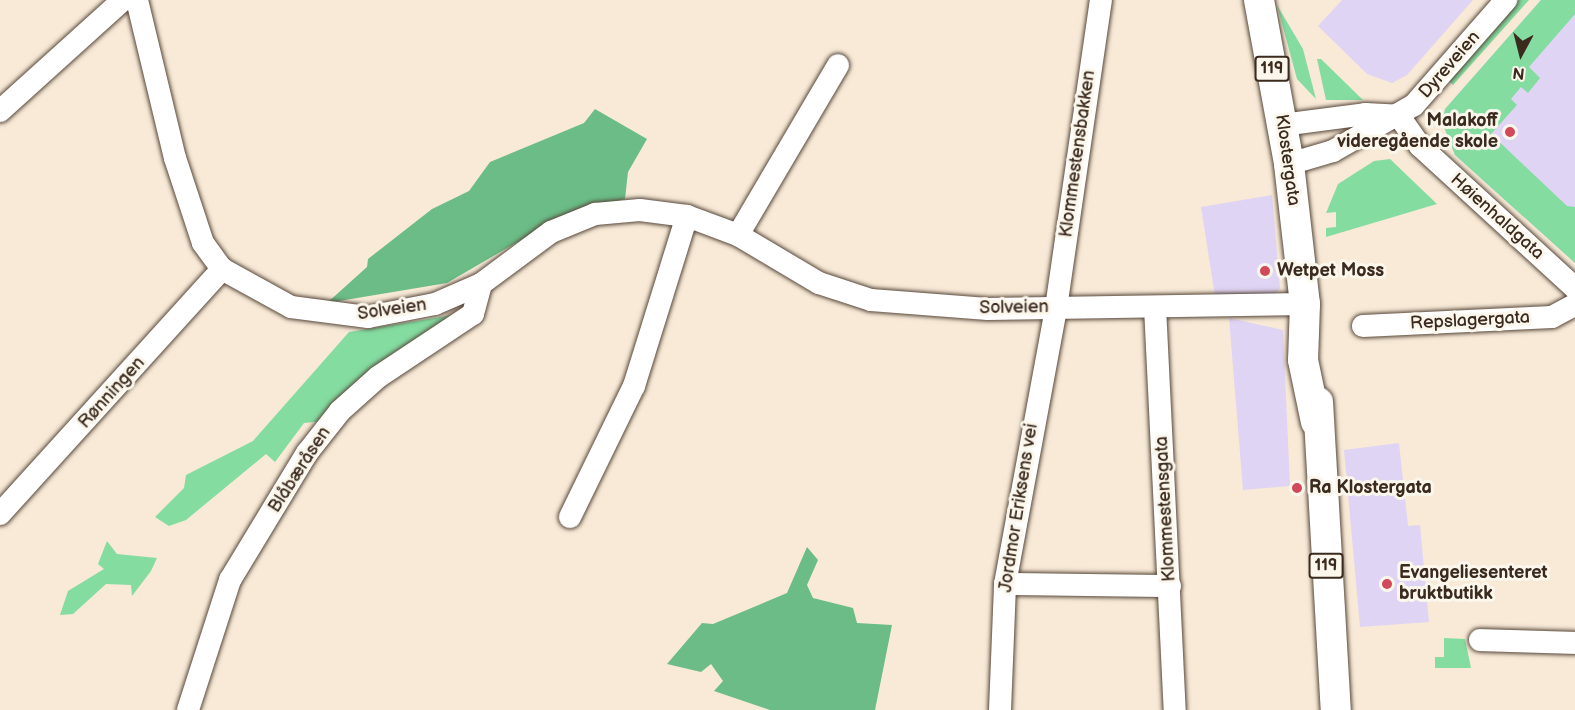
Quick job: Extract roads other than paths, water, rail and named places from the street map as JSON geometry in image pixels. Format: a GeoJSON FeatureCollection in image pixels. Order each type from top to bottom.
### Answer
{"type":"FeatureCollection","features":[{"type":"Feature","properties":{"kind":"main road","name":"Klostergata"},"geometry":{"type":"LineString","coordinates":[[1260,7],[1289,164],[1305,305],[1320,359],[1316,422],[1336,710]]}},
{"type":"Feature","properties":{"kind":"street"},"geometry":{"type":"LineString","coordinates":[[0,111],[123,0]]}},
{"type":"Feature","properties":{"kind":"street"},"geometry":{"type":"LineString","coordinates":[[137,0],[192,219],[222,269]]}},
{"type":"Feature","properties":{"kind":"street","name":"Klommestensbakken"},"geometry":{"type":"LineString","coordinates":[[1056,308],[1101,0]]}},
{"type":"Feature","properties":{"kind":"street","name":"Dyreveien"},"geometry":{"type":"LineString","coordinates":[[1289,164],[1333,151],[1399,116],[1414,105],[1506,0]]}},
{"type":"Feature","properties":{"kind":"street"},"geometry":{"type":"LineString","coordinates":[[738,235],[838,65]]}},
{"type":"Feature","properties":{"kind":"street"},"geometry":{"type":"LineString","coordinates":[[1282,125],[1365,114],[1399,116]]}},
{"type":"Feature","properties":{"kind":"street","name":"Høienhaldgata"},"geometry":{"type":"LineString","coordinates":[[1399,116],[1420,146],[1575,288]]}},
{"type":"Feature","properties":{"kind":"street","name":"Solveien"},"geometry":{"type":"LineString","coordinates":[[222,269],[291,307],[343,316],[400,313],[481,284],[551,232],[595,214],[640,210],[687,216],[738,235],[819,283],[871,300],[928,308],[1305,305]]}},
{"type":"Feature","properties":{"kind":"street"},"geometry":{"type":"LineString","coordinates":[[570,518],[634,386],[687,216]]}},
{"type":"Feature","properties":{"kind":"street","name":"Rønningen"},"geometry":{"type":"LineString","coordinates":[[0,514],[222,269]]}},
{"type":"Feature","properties":{"kind":"street","name":"Blåbæråsen"},"geometry":{"type":"LineString","coordinates":[[188,710],[230,580],[307,453],[340,411],[378,377],[473,314],[481,284]]}},
{"type":"Feature","properties":{"kind":"street","name":"Repslagergata"},"geometry":{"type":"LineString","coordinates":[[1363,326],[1552,317],[1575,305]]}},
{"type":"Feature","properties":{"kind":"street","name":"Klommestensgata"},"geometry":{"type":"LineString","coordinates":[[1155,307],[1175,710]]}},
{"type":"Feature","properties":{"kind":"street","name":"Jordmor Eriksens vei"},"geometry":{"type":"LineString","coordinates":[[1000,710],[1005,584],[1056,308]]}},
{"type":"Feature","properties":{"kind":"street"},"geometry":{"type":"LineString","coordinates":[[1005,584],[1170,585]]}},
{"type":"Feature","properties":{"kind":"street"},"geometry":{"type":"LineString","coordinates":[[1479,640],[1575,643]]}},
{"type":"Feature","properties":{"kind":"place","name":"Malakoff videregående skole"},"geometry":{"type":"Point","coordinates":[1510,132]}},
{"type":"Feature","properties":{"kind":"place","name":"Wetpet Moss"},"geometry":{"type":"Point","coordinates":[1265,271]}},
{"type":"Feature","properties":{"kind":"place","name":"Ra Klostergata"},"geometry":{"type":"Point","coordinates":[1297,488]}},
{"type":"Feature","properties":{"kind":"place","name":"Evangeliesenteret bruktbutikk"},"geometry":{"type":"Point","coordinates":[1387,584]}}]}
